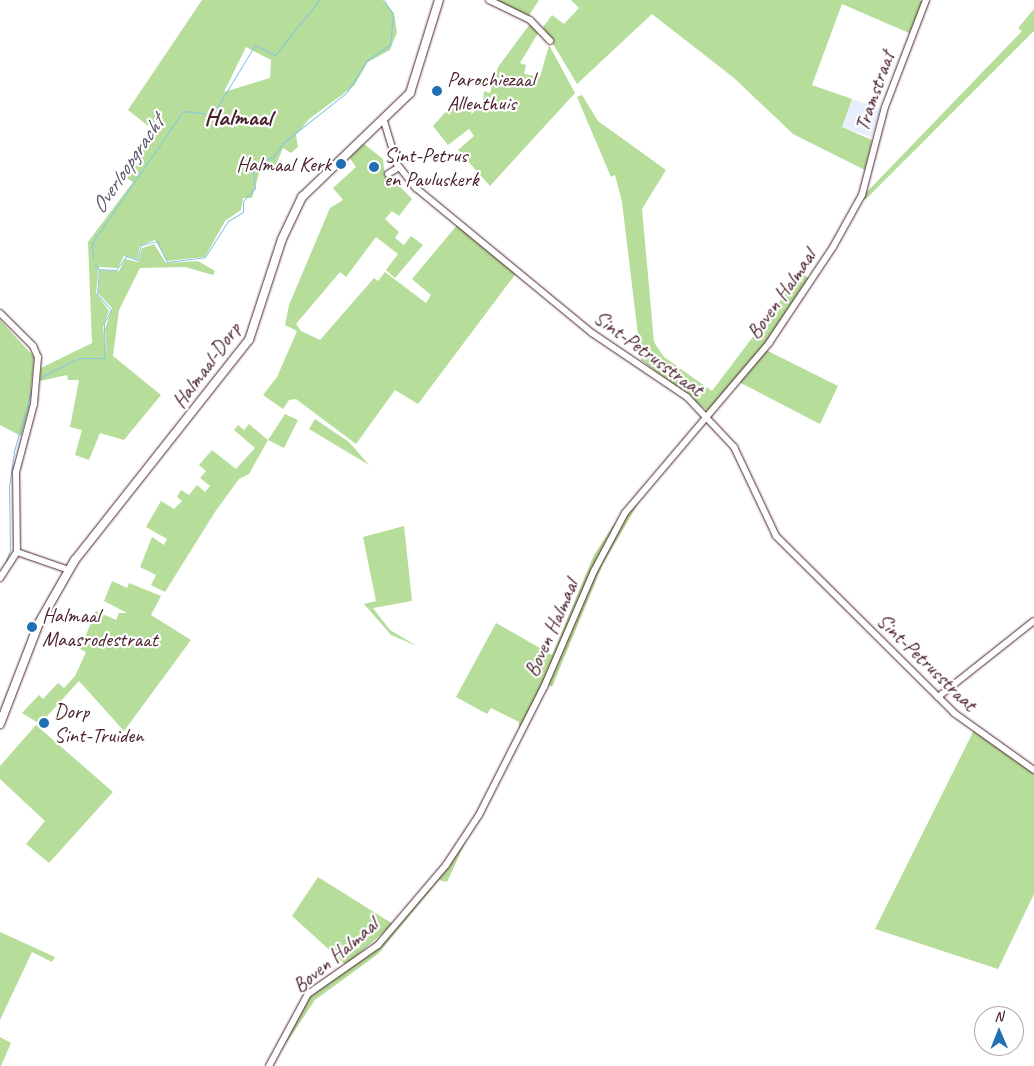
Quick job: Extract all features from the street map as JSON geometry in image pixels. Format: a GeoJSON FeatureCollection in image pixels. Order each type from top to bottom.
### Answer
{"type":"FeatureCollection","features":[{"type":"Feature","properties":{"kind":"street","name":"Halmaal-Dorp"},"geometry":{"type":"LineString","coordinates":[[0,724],[38,623],[91,536],[240,354],[255,327],[282,239],[302,197],[384,120],[413,86],[438,0]]}},
{"type":"Feature","properties":{"kind":"street"},"geometry":{"type":"LineString","coordinates":[[489,0],[530,20],[550,41]]}},
{"type":"Feature","properties":{"kind":"street","name":"Tramstraat"},"geometry":{"type":"LineString","coordinates":[[862,195],[885,107],[926,0]]}},
{"type":"Feature","properties":{"kind":"street","name":"Sint-Petrusstraat"},"geometry":{"type":"LineString","coordinates":[[384,120],[399,167],[429,200],[592,333],[673,385],[708,417],[734,447],[776,536],[938,697],[1034,770]]}},
{"type":"Feature","properties":{"kind":"street"},"geometry":{"type":"LineString","coordinates":[[388,174],[399,167]]}},
{"type":"Feature","properties":{"kind":"street","name":"Boven Halmaal"},"geometry":{"type":"LineString","coordinates":[[269,1066],[308,994],[378,945],[446,865],[479,814],[544,687],[594,571],[625,513],[708,417],[769,342],[862,195]]}},
{"type":"Feature","properties":{"kind":"street"},"geometry":{"type":"LineString","coordinates":[[0,313],[33,346],[38,357],[34,404],[16,472],[17,552],[0,578]]}},
{"type":"Feature","properties":{"kind":"street"},"geometry":{"type":"LineString","coordinates":[[17,552],[69,570]]}},
{"type":"Feature","properties":{"kind":"street"},"geometry":{"type":"LineString","coordinates":[[938,697],[1034,621]]}},
{"type":"Feature","properties":{"kind":"shaded area"},"geometry":{"type":"Polygon","coordinates":[[[852,99],[881,109],[872,137],[842,127],[852,99]]]}},
{"type":"Feature","properties":{"kind":"green space"},"geometry":{"type":"Polygon","coordinates":[[[202,0],[383,0],[394,13],[397,32],[390,50],[368,62],[354,86],[309,119],[296,135],[298,147],[291,153],[283,148],[275,167],[260,170],[252,198],[243,198],[241,210],[225,221],[205,257],[167,261],[155,240],[140,246],[137,260],[124,256],[118,268],[99,267],[96,293],[109,311],[103,327],[107,358],[105,329],[112,308],[98,293],[100,270],[119,271],[125,259],[138,262],[142,248],[154,244],[166,263],[198,261],[215,271],[213,275],[185,267],[140,268],[119,310],[113,356],[161,395],[124,440],[100,433],[89,460],[75,455],[82,430],[70,427],[79,380],[68,380],[67,375],[40,381],[41,368],[92,343],[88,242],[133,182],[123,176],[153,130],[128,110],[202,0]],[[246,47],[224,92],[270,78],[271,60],[246,47]]]}},
{"type":"Feature","properties":{"kind":"green space"},"geometry":{"type":"Polygon","coordinates":[[[495,0],[539,0],[528,17],[495,0]]]}},
{"type":"Feature","properties":{"kind":"green space"},"geometry":{"type":"Polygon","coordinates":[[[571,0],[919,0],[924,2],[909,33],[842,4],[812,85],[852,99],[842,127],[872,140],[865,170],[793,134],[734,78],[652,14],[577,84],[543,27],[552,15],[564,24],[579,8],[571,0]]]}},
{"type":"Feature","properties":{"kind":"green space"},"geometry":{"type":"Polygon","coordinates":[[[1034,9],[1034,31],[865,200],[863,196],[1022,31],[1018,28],[1034,9]]]}},
{"type":"Feature","properties":{"kind":"green space"},"geometry":{"type":"Polygon","coordinates":[[[530,24],[540,30],[520,63],[526,65],[524,74],[540,77],[549,45],[575,93],[490,186],[458,150],[474,136],[469,129],[448,145],[433,126],[450,107],[482,106],[484,91],[490,93],[498,67],[530,24]]]}},
{"type":"Feature","properties":{"kind":"green space"},"geometry":{"type":"Polygon","coordinates":[[[582,95],[598,121],[666,170],[642,209],[654,342],[664,357],[712,391],[801,273],[810,279],[770,339],[709,412],[641,360],[622,202],[615,175],[611,177],[577,97],[582,95]]]}},
{"type":"Feature","properties":{"kind":"green space"},"geometry":{"type":"Polygon","coordinates":[[[364,144],[383,159],[384,170],[412,199],[399,216],[392,211],[385,219],[399,232],[395,238],[404,245],[411,236],[423,245],[395,278],[386,270],[398,254],[376,237],[346,277],[340,272],[296,324],[301,331],[320,340],[374,278],[378,281],[385,272],[426,303],[431,295],[412,279],[458,224],[517,272],[418,404],[395,390],[356,444],[296,399],[289,400],[283,409],[263,395],[277,377],[297,331],[285,325],[289,305],[330,208],[343,200],[333,188],[356,167],[349,157],[364,144]]]}},
{"type":"Feature","properties":{"kind":"green space"},"geometry":{"type":"Polygon","coordinates":[[[0,320],[34,357],[29,408],[21,436],[0,425],[0,320]]]}},
{"type":"Feature","properties":{"kind":"green space"},"geometry":{"type":"Polygon","coordinates":[[[766,350],[838,386],[820,424],[739,382],[766,350]]]}},
{"type":"Feature","properties":{"kind":"green space"},"geometry":{"type":"Polygon","coordinates":[[[285,414],[298,420],[284,448],[268,440],[285,414]]]}},
{"type":"Feature","properties":{"kind":"green space"},"geometry":{"type":"Polygon","coordinates":[[[315,419],[349,442],[369,465],[309,429],[315,419]]]}},
{"type":"Feature","properties":{"kind":"green space"},"geometry":{"type":"Polygon","coordinates":[[[249,424],[268,440],[249,474],[239,479],[215,512],[165,592],[151,585],[156,575],[140,567],[152,537],[164,545],[167,539],[146,527],[161,501],[174,509],[182,501],[177,497],[181,490],[189,495],[197,485],[205,492],[210,486],[200,478],[206,471],[199,465],[212,450],[236,469],[255,448],[234,430],[238,425],[244,430],[249,424]]]}},
{"type":"Feature","properties":{"kind":"green space"},"geometry":{"type":"Polygon","coordinates":[[[650,483],[603,564],[552,687],[545,682],[519,730],[519,722],[491,708],[487,714],[456,697],[496,623],[552,655],[594,555],[616,521],[560,659],[596,572],[623,519],[650,483]]]}},
{"type":"Feature","properties":{"kind":"green space"},"geometry":{"type":"Polygon","coordinates":[[[404,526],[412,601],[373,608],[390,630],[417,646],[391,635],[364,604],[376,601],[363,537],[404,526]]]}},
{"type":"Feature","properties":{"kind":"green space"},"geometry":{"type":"Polygon","coordinates":[[[112,581],[127,588],[129,583],[161,596],[151,615],[191,640],[124,731],[79,681],[40,724],[22,713],[39,695],[43,699],[58,683],[64,688],[75,676],[86,652],[80,649],[96,611],[116,620],[119,613],[127,613],[104,601],[112,581]]]}},
{"type":"Feature","properties":{"kind":"green space"},"geometry":{"type":"Polygon","coordinates":[[[36,725],[113,792],[49,863],[26,844],[45,821],[0,779],[0,766],[36,725]]]}},
{"type":"Feature","properties":{"kind":"green space"},"geometry":{"type":"Polygon","coordinates":[[[974,730],[1034,772],[1034,894],[998,969],[875,929],[974,730]]]}},
{"type":"Feature","properties":{"kind":"green space"},"geometry":{"type":"Polygon","coordinates":[[[470,832],[447,882],[439,880],[378,954],[315,1000],[271,1066],[308,997],[383,942],[470,832]]]}},
{"type":"Feature","properties":{"kind":"green space"},"geometry":{"type":"Polygon","coordinates":[[[318,877],[393,924],[346,965],[292,916],[318,877]]]}},
{"type":"Feature","properties":{"kind":"green space"},"geometry":{"type":"Polygon","coordinates":[[[0,932],[55,957],[52,962],[32,952],[0,1020],[0,932]]]}},
{"type":"Feature","properties":{"kind":"green space"},"geometry":{"type":"Polygon","coordinates":[[[0,1037],[11,1043],[1,1066],[0,1066],[0,1037]]]}},
{"type":"Feature","properties":{"kind":"waterway","name":"Overloopgracht"},"geometry":{"type":"LineString","coordinates":[[93,258],[92,243],[183,111],[213,114],[255,45],[275,55],[319,0]]}},
{"type":"Feature","properties":{"kind":"waterway"},"geometry":{"type":"LineString","coordinates":[[41,377],[79,358],[105,358],[104,323],[111,310],[97,294],[99,269],[116,270],[126,256],[137,260],[141,245],[157,241],[167,262],[205,257],[228,221],[243,212],[243,201],[255,188],[252,164],[273,157],[284,142],[347,92],[366,61],[390,45],[393,15],[384,0]]}},
{"type":"Feature","properties":{"kind":"waterway","name":"Overloopgracht"},"geometry":{"type":"LineString","coordinates":[[95,264],[98,268]]}},
{"type":"Feature","properties":{"kind":"waterway"},"geometry":{"type":"LineString","coordinates":[[5,564],[10,550],[9,487],[14,451],[32,388]]}},
{"type":"Feature","properties":{"kind":"place","name":"Parochiezaal Allenthuis"},"geometry":{"type":"Point","coordinates":[437,91]}},
{"type":"Feature","properties":{"kind":"place","name":"Halmaal Kerk"},"geometry":{"type":"Point","coordinates":[341,164]}},
{"type":"Feature","properties":{"kind":"place","name":"Sint-Petrus en Pauluskerk"},"geometry":{"type":"Point","coordinates":[374,167]}},
{"type":"Feature","properties":{"kind":"place","name":"Halmaal Maasrodestraat"},"geometry":{"type":"Point","coordinates":[32,627]}},
{"type":"Feature","properties":{"kind":"place","name":"Dorp Sint-Truiden"},"geometry":{"type":"Point","coordinates":[44,723]}},
{"type":"Feature","properties":{"kind":"district","name":"Halmaal"},"geometry":{"type":"Point","coordinates":[238,118]}}]}
